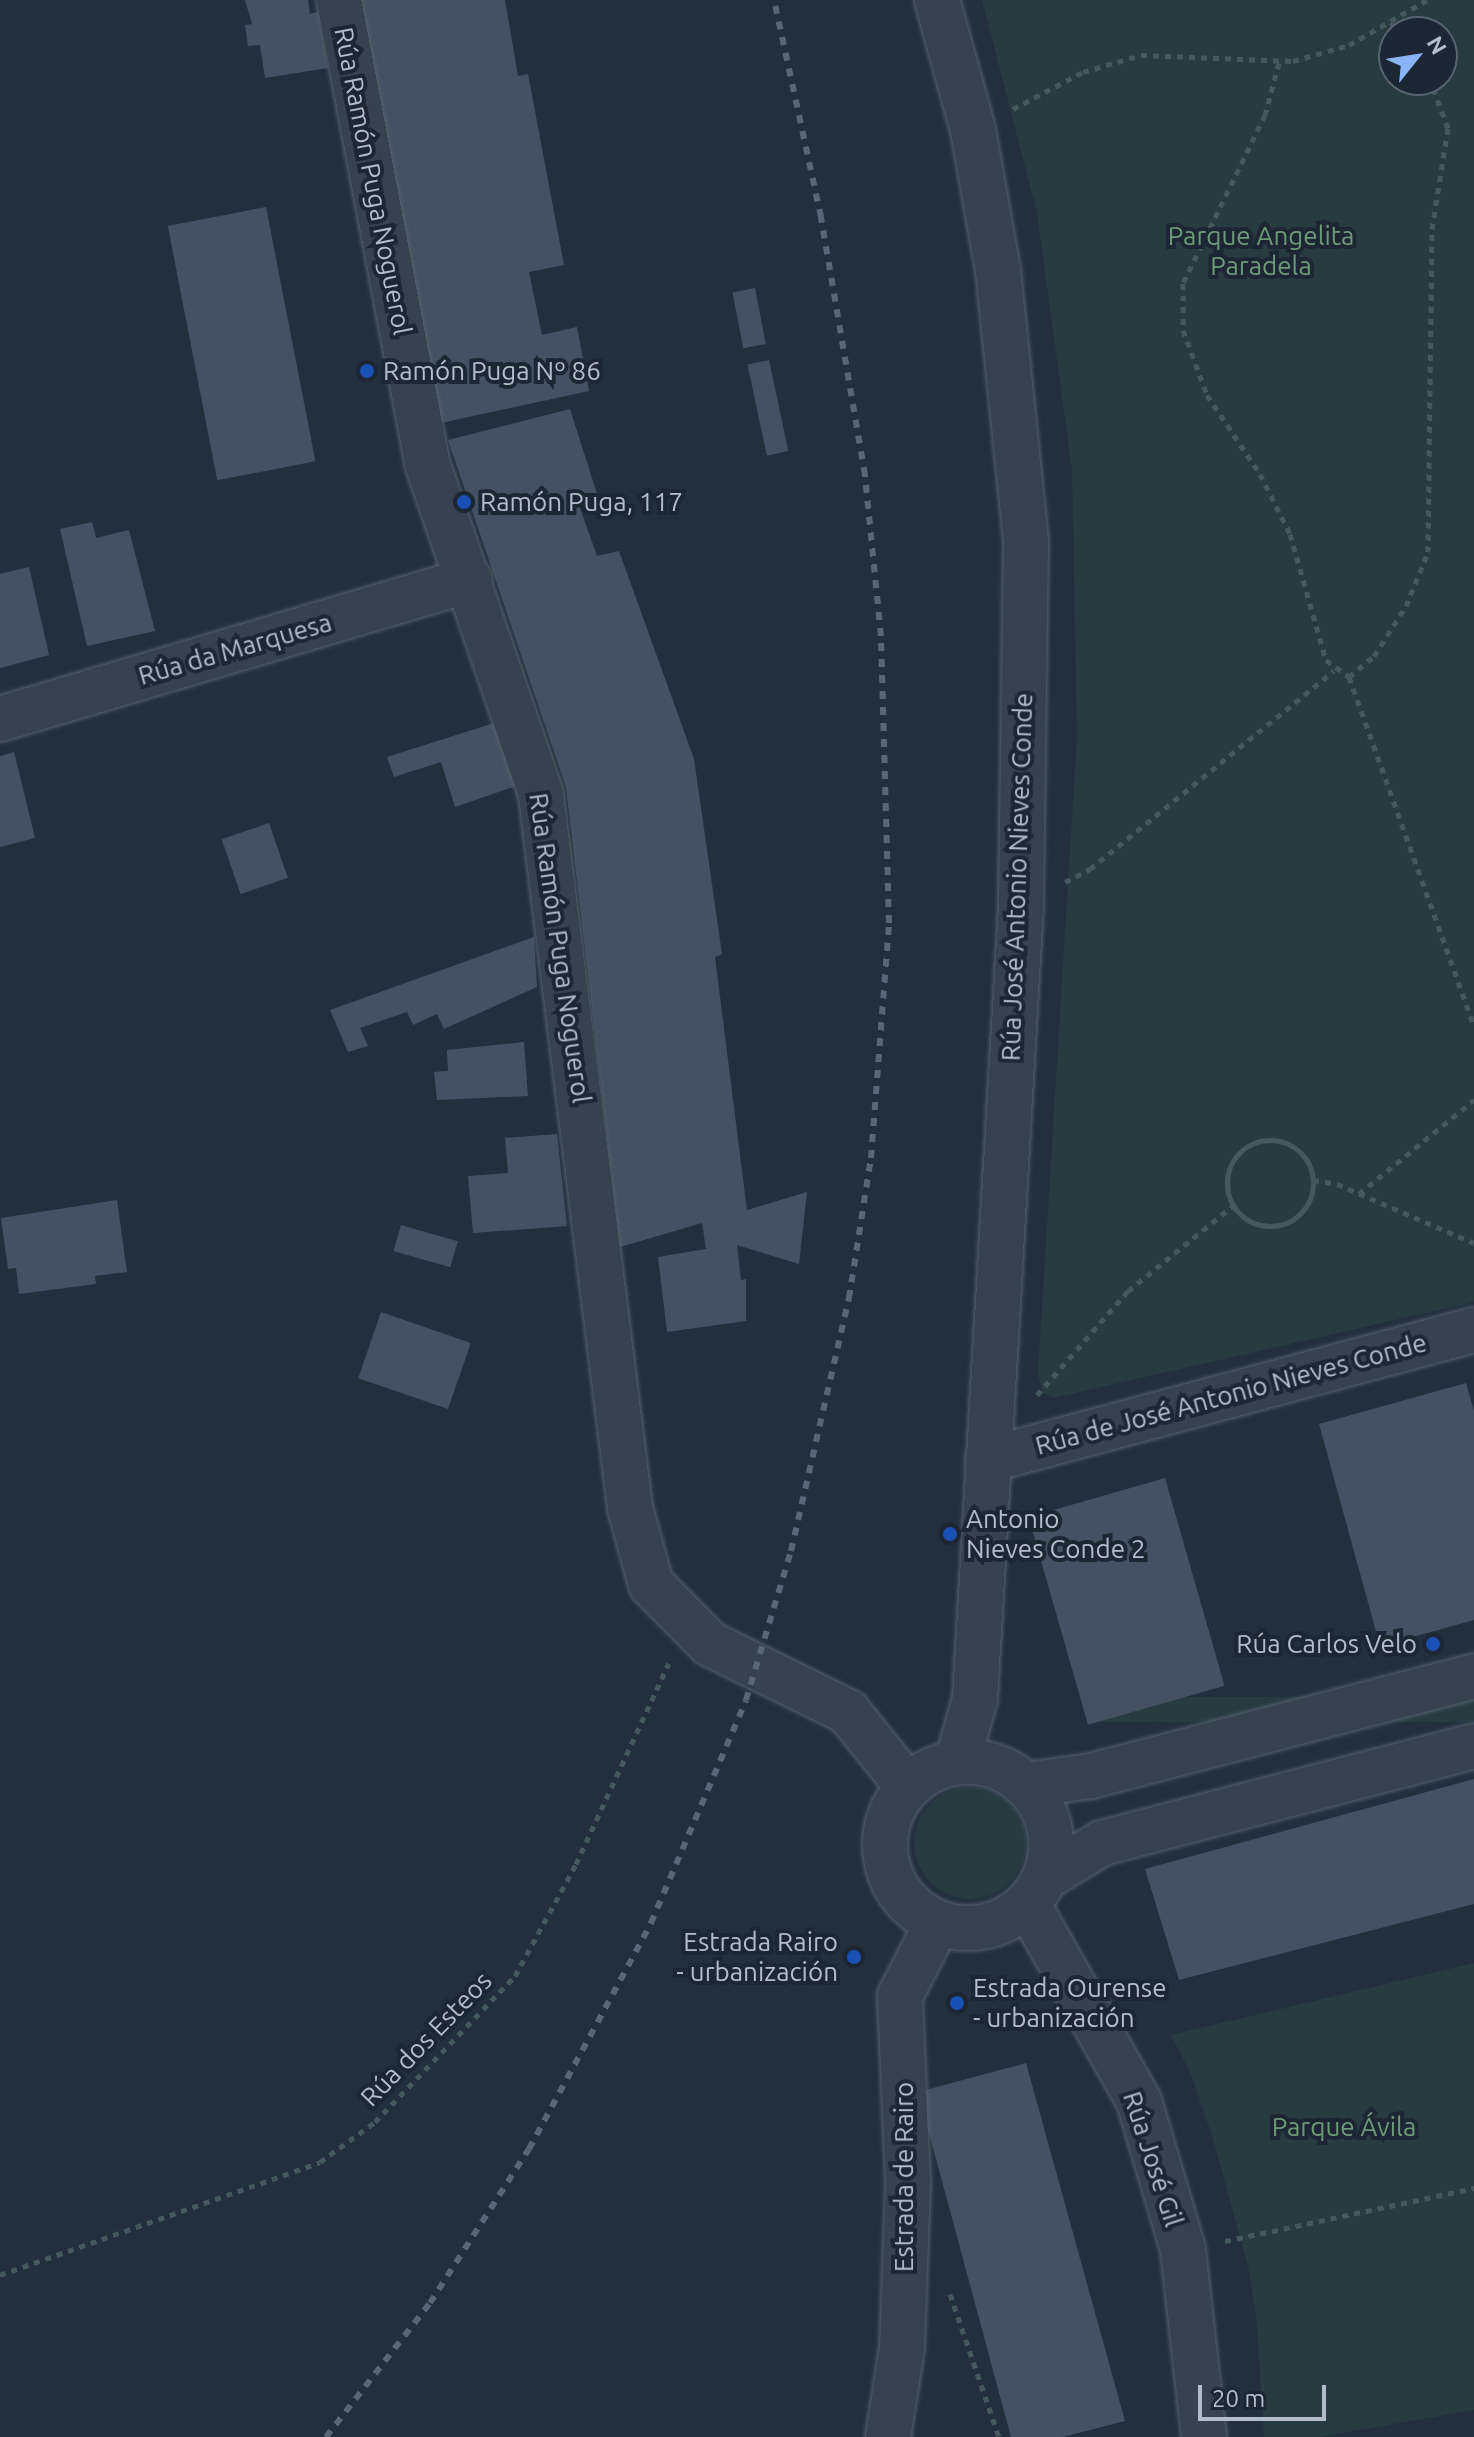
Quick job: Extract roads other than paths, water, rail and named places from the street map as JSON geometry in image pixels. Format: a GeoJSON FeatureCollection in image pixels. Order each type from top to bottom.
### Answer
{"type":"FeatureCollection","features":[{"type":"Feature","properties":{"kind":"street","name":"Rúa Ramón Puga Noguerol"},"geometry":{"type":"LineString","coordinates":[[339,0],[427,463],[470,580],[541,795],[630,1508],[651,1584],[710,1644],[848,1712],[908,1787]]}},
{"type":"Feature","properties":{"kind":"street","name":"Rúa José Antonio Nieves Conde"},"geometry":{"type":"LineString","coordinates":[[937,0],[973,130],[998,270],[1026,541],[1021,906],[975,1699],[958,1759]]}},
{"type":"Feature","properties":{"kind":"street","name":"Rúa da Marquesa"},"geometry":{"type":"LineString","coordinates":[[0,719],[470,580]]}},
{"type":"Feature","properties":{"kind":"street","name":"Rúa de José Antonio Nieves Conde"},"geometry":{"type":"LineString","coordinates":[[988,1460],[1474,1330]]}},
{"type":"Feature","properties":{"kind":"street"},"geometry":{"type":"LineString","coordinates":[[1026,1785],[1091,1776],[1474,1676]]}},
{"type":"Feature","properties":{"kind":"street"},"geometry":{"type":"LineString","coordinates":[[1037,1891],[1052,1845],[1045,1812],[1026,1785],[999,1767],[958,1759],[908,1787],[890,1814],[886,1857],[891,1879],[909,1906],[937,1924],[969,1930],[1001,1923],[1037,1891],[1102,1843],[1474,1746]]}},
{"type":"Feature","properties":{"kind":"street","name":"Rúa José Gil"},"geometry":{"type":"LineString","coordinates":[[1037,1891],[1139,2101],[1183,2250],[1204,2437]]}},
{"type":"Feature","properties":{"kind":"street","name":"Estrada de Rairo"},"geometry":{"type":"LineString","coordinates":[[888,2437],[902,2348],[908,2182],[900,1996],[937,1924]]}},
{"type":"Feature","properties":{"kind":"railway"},"geometry":{"type":"LineString","coordinates":[[326,2437],[430,2303],[529,2149],[651,1923],[746,1700],[791,1551],[849,1298],[871,1158],[889,923],[881,636],[865,475],[821,217],[774,0]]}},
{"type":"Feature","properties":{"kind":"place","name":"Ramón Puga Nº 86"},"geometry":{"type":"Point","coordinates":[367,371]}},
{"type":"Feature","properties":{"kind":"place","name":"Ramón Puga, 117"},"geometry":{"type":"Point","coordinates":[464,502]}},
{"type":"Feature","properties":{"kind":"place","name":"Antonio Nieves Conde 2"},"geometry":{"type":"Point","coordinates":[950,1534]}},
{"type":"Feature","properties":{"kind":"place","name":"Rúa Carlos Velo"},"geometry":{"type":"Point","coordinates":[1433,1644]}},
{"type":"Feature","properties":{"kind":"place","name":"Estrada Rairo - urbanización"},"geometry":{"type":"Point","coordinates":[854,1957]}},
{"type":"Feature","properties":{"kind":"place","name":"Estrada Ourense - urbanización"},"geometry":{"type":"Point","coordinates":[957,2003]}},
{"type":"Feature","properties":{"kind":"park label","name":"Parque Angelita Paradela"},"geometry":{"type":"Point","coordinates":[1261,251]}},
{"type":"Feature","properties":{"kind":"park label","name":"Parque Ávila"},"geometry":{"type":"Point","coordinates":[1344,2127]}}]}
